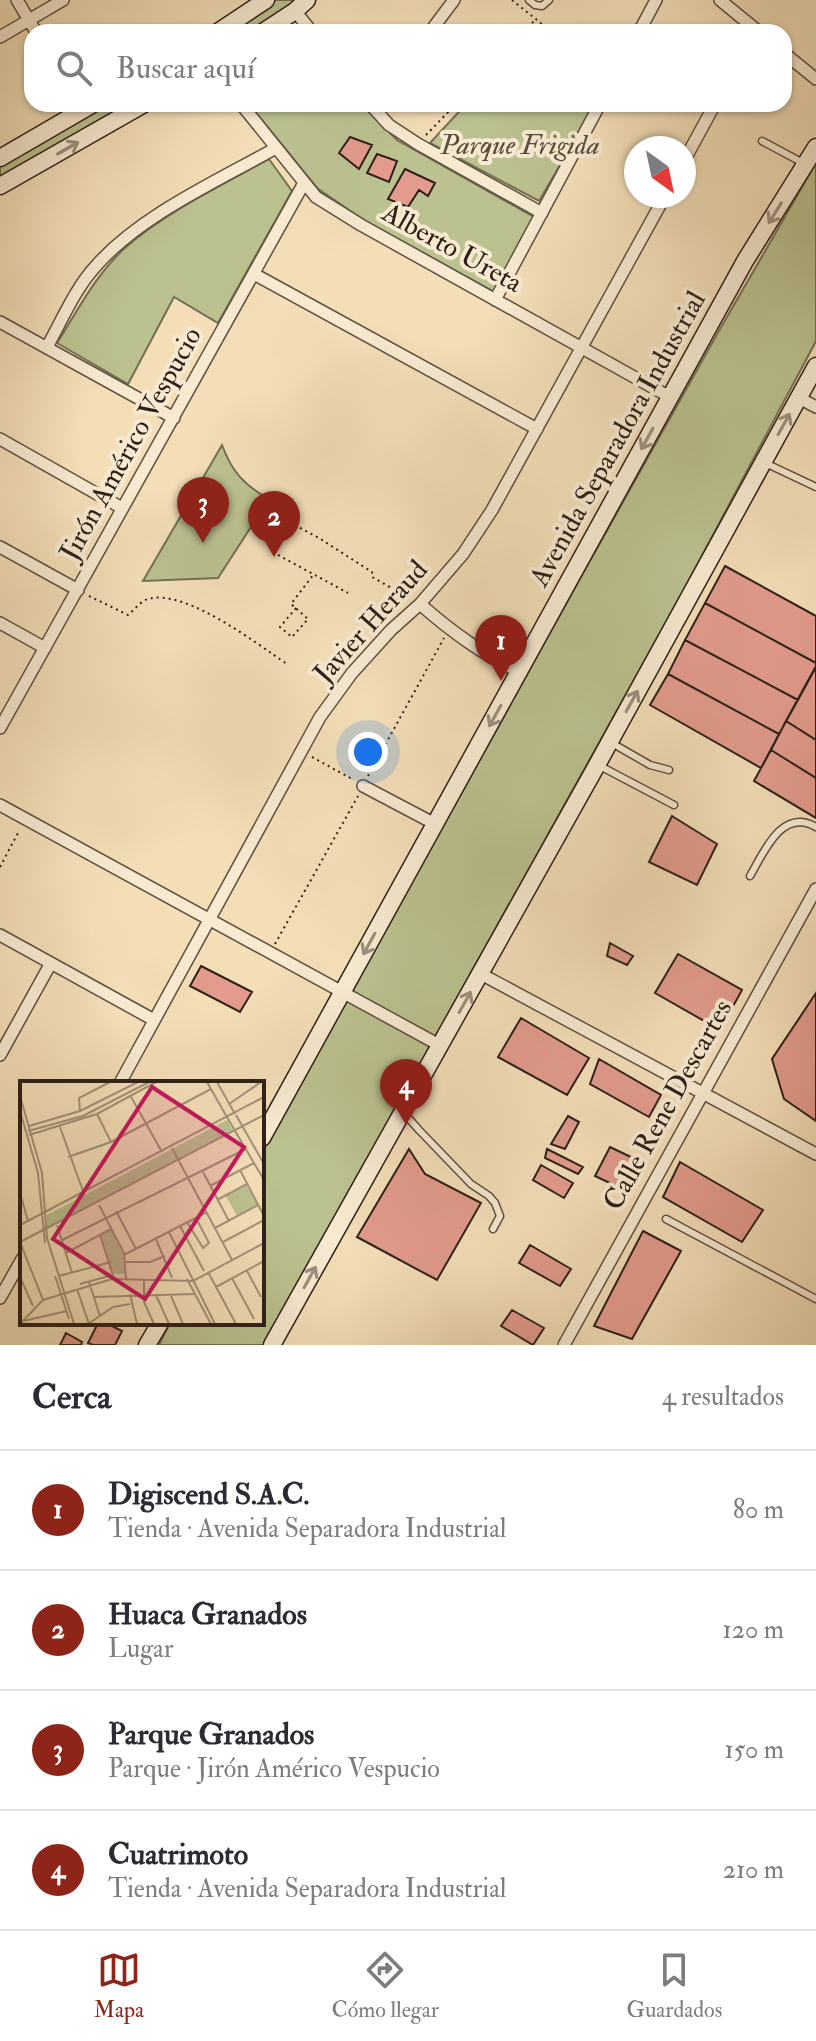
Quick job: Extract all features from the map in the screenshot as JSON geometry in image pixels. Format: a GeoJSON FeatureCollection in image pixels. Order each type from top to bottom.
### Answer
{"type":"FeatureCollection","features":[{"type":"Feature","properties":{"kind":"main road"},"geometry":{"type":"LineString","coordinates":[[230,24],[266,0]]}},
{"type":"Feature","properties":{"kind":"main road"},"geometry":{"type":"LineString","coordinates":[[275,24],[301,6]]}},
{"type":"Feature","properties":{"kind":"main road"},"geometry":{"type":"LineString","coordinates":[[0,158],[74,112]]}},
{"type":"Feature","properties":{"kind":"main road"},"geometry":{"type":"LineString","coordinates":[[0,186],[130,112]]}},
{"type":"Feature","properties":{"kind":"main road","name":"Avenida Separadora Industrial"},"geometry":{"type":"LineString","coordinates":[[264,1134],[745,261],[816,147]]}},
{"type":"Feature","properties":{"kind":"main road"},"geometry":{"type":"LineString","coordinates":[[272,1345],[610,742],[816,366]]}},
{"type":"Feature","properties":{"kind":"main road"},"geometry":{"type":"LineString","coordinates":[[147,1345],[159,1325]]}},
{"type":"Feature","properties":{"kind":"street"},"geometry":{"type":"LineString","coordinates":[[17,0],[32,24]]}},
{"type":"Feature","properties":{"kind":"street"},"geometry":{"type":"LineString","coordinates":[[0,37],[63,0]]}},
{"type":"Feature","properties":{"kind":"street"},"geometry":{"type":"LineString","coordinates":[[436,24],[454,0]]}},
{"type":"Feature","properties":{"kind":"street"},"geometry":{"type":"LineString","coordinates":[[643,24],[656,0]]}},
{"type":"Feature","properties":{"kind":"street"},"geometry":{"type":"LineString","coordinates":[[720,0],[748,24]]}},
{"type":"Feature","properties":{"kind":"street"},"geometry":{"type":"LineString","coordinates":[[792,60],[816,79]]}},
{"type":"Feature","properties":{"kind":"street","name":"Alberto Ureta"},"geometry":{"type":"LineString","coordinates":[[247,112],[316,197],[670,397]]}},
{"type":"Feature","properties":{"kind":"street"},"geometry":{"type":"LineString","coordinates":[[377,112],[389,125],[418,144],[542,213]]}},
{"type":"Feature","properties":{"kind":"street"},"geometry":{"type":"LineString","coordinates":[[495,300],[596,112]]}},
{"type":"Feature","properties":{"kind":"street"},"geometry":{"type":"LineString","coordinates":[[696,139],[711,112]]}},
{"type":"Feature","properties":{"kind":"street"},"geometry":{"type":"LineString","coordinates":[[47,347],[93,268],[116,246],[161,213],[276,148]]}},
{"type":"Feature","properties":{"kind":"street","name":"Jirón Américo Vespucio"},"geometry":{"type":"LineString","coordinates":[[0,728],[304,183]]}},
{"type":"Feature","properties":{"kind":"street","name":"Javier Heraud"},"geometry":{"type":"LineString","coordinates":[[121,1081],[320,717],[352,673],[391,630],[420,604],[463,554],[492,510],[658,208]]}},
{"type":"Feature","properties":{"kind":"street"},"geometry":{"type":"LineString","coordinates":[[254,274],[537,429]]}},
{"type":"Feature","properties":{"kind":"street"},"geometry":{"type":"LineString","coordinates":[[0,322],[174,418]]}},
{"type":"Feature","properties":{"kind":"street"},"geometry":{"type":"LineString","coordinates":[[799,398],[816,407]]}},
{"type":"Feature","properties":{"kind":"street"},"geometry":{"type":"LineString","coordinates":[[0,439],[122,508]]}},
{"type":"Feature","properties":{"kind":"street"},"geometry":{"type":"LineString","coordinates":[[0,547],[78,590]]}},
{"type":"Feature","properties":{"kind":"street"},"geometry":{"type":"LineString","coordinates":[[420,604],[468,644],[519,672]]}},
{"type":"Feature","properties":{"kind":"street"},"geometry":{"type":"LineString","coordinates":[[0,623],[45,648]]}},
{"type":"Feature","properties":{"kind":"street"},"geometry":{"type":"LineString","coordinates":[[0,701],[12,708]]}},
{"type":"Feature","properties":{"kind":"street"},"geometry":{"type":"LineString","coordinates":[[363,786],[435,824]]}},
{"type":"Feature","properties":{"kind":"street"},"geometry":{"type":"LineString","coordinates":[[0,805],[441,1046]]}},
{"type":"Feature","properties":{"kind":"street","name":"Calle Rene Descartes"},"geometry":{"type":"LineString","coordinates":[[564,1345],[816,889]]}},
{"type":"Feature","properties":{"kind":"street"},"geometry":{"type":"LineString","coordinates":[[0,935],[154,1020]]}},
{"type":"Feature","properties":{"kind":"street"},"geometry":{"type":"LineString","coordinates":[[0,1055],[51,963]]}},
{"type":"Feature","properties":{"kind":"street"},"geometry":{"type":"LineString","coordinates":[[481,974],[816,1154]]}},
{"type":"Feature","properties":{"kind":"street"},"geometry":{"type":"LineString","coordinates":[[0,1298],[20,1263]]}},
{"type":"Feature","properties":{"kind":"lane"},"geometry":{"type":"LineString","coordinates":[[529,0],[542,6],[549,0]]}},
{"type":"Feature","properties":{"kind":"lane"},"geometry":{"type":"LineString","coordinates":[[762,141],[805,164]]}},
{"type":"Feature","properties":{"kind":"lane"},"geometry":{"type":"LineString","coordinates":[[763,462],[816,487]]}},
{"type":"Feature","properties":{"kind":"lane"},"geometry":{"type":"LineString","coordinates":[[610,742],[650,765],[669,770]]}},
{"type":"Feature","properties":{"kind":"lane"},"geometry":{"type":"LineString","coordinates":[[597,765],[674,805]]}},
{"type":"Feature","properties":{"kind":"lane"},"geometry":{"type":"LineString","coordinates":[[750,876],[778,832],[797,821],[816,827]]}},
{"type":"Feature","properties":{"kind":"lane"},"geometry":{"type":"LineString","coordinates":[[403,1112],[471,1184],[495,1203],[500,1216],[493,1229]]}},
{"type":"Feature","properties":{"kind":"lane"},"geometry":{"type":"LineString","coordinates":[[666,1219],[816,1299]]}},
{"type":"Feature","properties":{"kind":"path"},"geometry":{"type":"LineString","coordinates":[[512,0],[542,24]]}},
{"type":"Feature","properties":{"kind":"path"},"geometry":{"type":"LineString","coordinates":[[531,24],[536,19]]}},
{"type":"Feature","properties":{"kind":"path"},"geometry":{"type":"LineString","coordinates":[[418,144],[448,112]]}},
{"type":"Feature","properties":{"kind":"path"},"geometry":{"type":"LineString","coordinates":[[263,508],[319,538],[372,572],[372,577],[420,604]]}},
{"type":"Feature","properties":{"kind":"path"},"geometry":{"type":"LineString","coordinates":[[278,555],[348,593]]}},
{"type":"Feature","properties":{"kind":"path"},"geometry":{"type":"LineString","coordinates":[[296,608],[280,627],[292,637],[308,619],[296,608],[291,604],[314,574]]}},
{"type":"Feature","properties":{"kind":"path"},"geometry":{"type":"LineString","coordinates":[[78,590],[128,615],[146,600],[163,598],[184,603],[219,619],[287,664]]}},
{"type":"Feature","properties":{"kind":"path"},"geometry":{"type":"LineString","coordinates":[[302,752],[363,786]]}},
{"type":"Feature","properties":{"kind":"path"},"geometry":{"type":"LineString","coordinates":[[0,867],[25,819]]}},
{"type":"Feature","properties":{"kind":"green space"},"geometry":{"type":"Polygon","coordinates":[[[274,0],[296,0],[261,24],[240,24],[274,0]]]}},
{"type":"Feature","properties":{"kind":"green space"},"geometry":{"type":"Polygon","coordinates":[[[87,112],[116,112],[0,178],[0,161],[87,112]]]}},
{"type":"Feature","properties":{"kind":"green space"},"geometry":{"type":"Polygon","coordinates":[[[255,112],[369,112],[397,140],[534,217],[494,292],[365,221],[317,188],[255,112]]]}},
{"type":"Feature","properties":{"kind":"green space","name":"Parque Frigida"},"geometry":{"type":"Polygon","coordinates":[[[459,112],[591,112],[539,201],[430,143],[459,112]]]}},
{"type":"Feature","properties":{"kind":"green space"},"geometry":{"type":"Polygon","coordinates":[[[269,159],[292,191],[218,323],[174,297],[128,384],[57,343],[97,281],[126,247],[176,211],[269,159]]]}},
{"type":"Feature","properties":{"kind":"green space"},"geometry":{"type":"Polygon","coordinates":[[[816,163],[816,341],[680,597],[264,1345],[159,1345],[169,1325],[264,1325],[264,1149],[720,329],[816,163]]]}},
{"type":"Feature","properties":{"kind":"green space"},"geometry":{"type":"Polygon","coordinates":[[[222,445],[240,477],[269,499],[218,578],[143,581],[222,445]]]}},
{"type":"Feature","properties":{"kind":"building"},"geometry":{"type":"Polygon","coordinates":[[[350,137],[372,145],[359,169],[339,153],[350,137]]]}},
{"type":"Feature","properties":{"kind":"building"},"geometry":{"type":"Polygon","coordinates":[[[377,154],[397,161],[389,182],[367,173],[377,154]]]}},
{"type":"Feature","properties":{"kind":"building"},"geometry":{"type":"Polygon","coordinates":[[[405,169],[435,183],[428,196],[419,190],[408,207],[388,199],[405,169]]]}},
{"type":"Feature","properties":{"kind":"building"},"geometry":{"type":"Polygon","coordinates":[[[725,566],[816,616],[816,663],[705,603],[725,566]]]}},
{"type":"Feature","properties":{"kind":"building"},"geometry":{"type":"Polygon","coordinates":[[[705,603],[816,663],[798,700],[685,640],[705,603]]]}},
{"type":"Feature","properties":{"kind":"building"},"geometry":{"type":"Polygon","coordinates":[[[685,640],[798,700],[779,734],[668,674],[685,640]]]}},
{"type":"Feature","properties":{"kind":"building"},"geometry":{"type":"Polygon","coordinates":[[[816,669],[816,740],[786,721],[816,669]]]}},
{"type":"Feature","properties":{"kind":"building"},"geometry":{"type":"Polygon","coordinates":[[[668,674],[779,734],[761,768],[650,705],[668,674]]]}},
{"type":"Feature","properties":{"kind":"building"},"geometry":{"type":"Polygon","coordinates":[[[786,721],[816,740],[816,778],[771,750],[786,721]]]}},
{"type":"Feature","properties":{"kind":"building"},"geometry":{"type":"Polygon","coordinates":[[[771,750],[816,778],[816,818],[754,781],[771,750]]]}},
{"type":"Feature","properties":{"kind":"building"},"geometry":{"type":"Polygon","coordinates":[[[672,816],[717,844],[697,885],[649,862],[672,816]]]}},
{"type":"Feature","properties":{"kind":"building"},"geometry":{"type":"Polygon","coordinates":[[[610,943],[633,956],[627,965],[607,956],[610,943]]]}},
{"type":"Feature","properties":{"kind":"building"},"geometry":{"type":"Polygon","coordinates":[[[678,954],[742,990],[720,1030],[655,993],[678,954]]]}},
{"type":"Feature","properties":{"kind":"building"},"geometry":{"type":"Polygon","coordinates":[[[201,966],[252,992],[240,1012],[190,986],[201,966]]]}},
{"type":"Feature","properties":{"kind":"building"},"geometry":{"type":"Polygon","coordinates":[[[816,993],[816,1121],[784,1099],[772,1059],[816,993]]]}},
{"type":"Feature","properties":{"kind":"building"},"geometry":{"type":"Polygon","coordinates":[[[521,1018],[589,1058],[567,1095],[498,1057],[521,1018]]]}},
{"type":"Feature","properties":{"kind":"building"},"geometry":{"type":"Polygon","coordinates":[[[599,1059],[661,1095],[649,1117],[590,1084],[599,1059]]]}},
{"type":"Feature","properties":{"kind":"building"},"geometry":{"type":"Polygon","coordinates":[[[568,1116],[579,1122],[565,1149],[551,1144],[568,1116]]]}},
{"type":"Feature","properties":{"kind":"building"},"geometry":{"type":"Polygon","coordinates":[[[610,1147],[635,1159],[616,1186],[595,1176],[610,1147]]]}},
{"type":"Feature","properties":{"kind":"building"},"geometry":{"type":"Polygon","coordinates":[[[409,1149],[425,1174],[481,1203],[437,1280],[357,1237],[409,1149]]]}},
{"type":"Feature","properties":{"kind":"building"},"geometry":{"type":"Polygon","coordinates":[[[547,1149],[583,1167],[578,1174],[545,1158],[547,1149]]]}},
{"type":"Feature","properties":{"kind":"building"},"geometry":{"type":"Polygon","coordinates":[[[680,1162],[763,1210],[742,1242],[663,1197],[680,1162]]]}},
{"type":"Feature","properties":{"kind":"building"},"geometry":{"type":"Polygon","coordinates":[[[541,1165],[573,1183],[564,1198],[533,1180],[541,1165]]]}},
{"type":"Feature","properties":{"kind":"building"},"geometry":{"type":"Polygon","coordinates":[[[643,1231],[681,1251],[632,1339],[594,1326],[643,1231]]]}},
{"type":"Feature","properties":{"kind":"building"},"geometry":{"type":"Polygon","coordinates":[[[530,1245],[571,1269],[560,1286],[519,1263],[530,1245]]]}},
{"type":"Feature","properties":{"kind":"building"},"geometry":{"type":"Polygon","coordinates":[[[512,1310],[544,1328],[533,1345],[501,1326],[512,1310]]]}},
{"type":"Feature","properties":{"kind":"building"},"geometry":{"type":"Polygon","coordinates":[[[97,1325],[110,1325],[122,1331],[115,1345],[88,1343],[97,1325]]]}},
{"type":"Feature","properties":{"kind":"building"},"geometry":{"type":"Polygon","coordinates":[[[66,1333],[82,1342],[81,1345],[60,1345],[66,1333]]]}},
{"type":"Feature","properties":{"kind":"place","name":"Parque Granados"},"geometry":{"type":"Point","coordinates":[203,543]}},
{"type":"Feature","properties":{"kind":"place","name":"Huaca Granados"},"geometry":{"type":"Point","coordinates":[274,557]}},
{"type":"Feature","properties":{"kind":"place","name":"Digiscend S.A.C."},"geometry":{"type":"Point","coordinates":[501,681]}},
{"type":"Feature","properties":{"kind":"place","name":"Cuatrimoto"},"geometry":{"type":"Point","coordinates":[406,1125]}}]}
